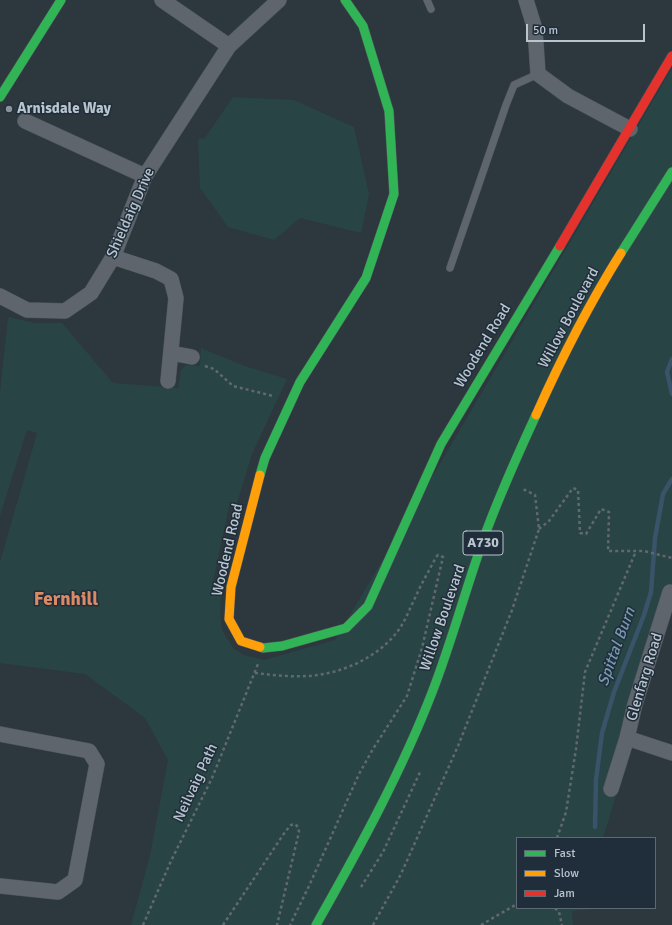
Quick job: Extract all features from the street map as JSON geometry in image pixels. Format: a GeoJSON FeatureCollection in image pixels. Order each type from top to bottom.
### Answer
{"type":"FeatureCollection","features":[{"type":"Feature","properties":{"kind":"street"},"geometry":{"type":"LineString","coordinates":[[0,97],[61,0]]}},
{"type":"Feature","properties":{"kind":"street"},"geometry":{"type":"LineString","coordinates":[[162,0],[229,46]]}},
{"type":"Feature","properties":{"kind":"street","name":"Shieldaig Drive"},"geometry":{"type":"LineString","coordinates":[[0,296],[27,310],[65,311],[91,293],[113,257],[144,176],[229,46],[279,0]]}},
{"type":"Feature","properties":{"kind":"street","name":"Woodend Road"},"geometry":{"type":"LineString","coordinates":[[345,0],[363,26],[389,111],[394,194],[366,278],[300,382],[265,458],[231,587],[229,619],[241,641],[262,648],[282,646],[346,628],[368,606],[441,444],[630,129],[672,56]]}},
{"type":"Feature","properties":{"kind":"street"},"geometry":{"type":"LineString","coordinates":[[526,0],[535,29],[538,74],[568,96],[630,129]]}},
{"type":"Feature","properties":{"kind":"street"},"geometry":{"type":"LineString","coordinates":[[25,120],[144,176]]}},
{"type":"Feature","properties":{"kind":"street","name":"Willow Boulevard"},"geometry":{"type":"LineString","coordinates":[[316,925],[352,862],[402,762],[430,697],[489,527],[513,466],[556,370],[608,274],[672,172]]}},
{"type":"Feature","properties":{"kind":"street"},"geometry":{"type":"LineString","coordinates":[[113,257],[156,271],[171,279],[176,298],[168,381]]}},
{"type":"Feature","properties":{"kind":"street"},"geometry":{"type":"LineString","coordinates":[[171,353],[192,357]]}},
{"type":"Feature","properties":{"kind":"street","name":"Glenfarg Road"},"geometry":{"type":"LineString","coordinates":[[611,789],[627,738],[635,704],[670,592]]}},
{"type":"Feature","properties":{"kind":"street"},"geometry":{"type":"LineString","coordinates":[[0,734],[89,751],[97,764],[75,880],[58,892],[0,886]]}},
{"type":"Feature","properties":{"kind":"street","name":"Glenfarg Road"},"geometry":{"type":"LineString","coordinates":[[627,738],[672,752]]}},
{"type":"Feature","properties":{"kind":"lane"},"geometry":{"type":"LineString","coordinates":[[427,0],[431,9]]}},
{"type":"Feature","properties":{"kind":"lane"},"geometry":{"type":"LineString","coordinates":[[450,268],[514,85],[538,74]]}},
{"type":"Feature","properties":{"kind":"path"},"geometry":{"type":"LineString","coordinates":[[192,357],[196,363],[214,369],[233,386],[291,401]]}},
{"type":"Feature","properties":{"kind":"path"},"geometry":{"type":"LineString","coordinates":[[520,496],[526,482]]}},
{"type":"Feature","properties":{"kind":"path"},"geometry":{"type":"LineString","coordinates":[[539,529],[549,521],[573,488],[578,490],[580,533],[586,534],[601,509],[609,512],[608,551],[644,551],[672,558]]}},
{"type":"Feature","properties":{"kind":"path"},"geometry":{"type":"LineString","coordinates":[[373,925],[402,874],[458,746],[512,610],[539,529],[535,495],[522,489]]}},
{"type":"Feature","properties":{"kind":"path"},"geometry":{"type":"LineString","coordinates":[[557,837],[566,812],[576,749],[585,672],[636,551]]}},
{"type":"Feature","properties":{"kind":"path"},"geometry":{"type":"LineString","coordinates":[[255,674],[308,676],[344,668],[372,655],[384,646],[400,628],[436,557],[438,555],[442,557],[422,648],[407,696],[359,774],[307,892],[290,925]]}},
{"type":"Feature","properties":{"kind":"path","name":"Neilvaig Path"},"geometry":{"type":"LineString","coordinates":[[143,925],[171,861],[212,778],[255,674],[262,648]]}},
{"type":"Feature","properties":{"kind":"path"},"geometry":{"type":"LineString","coordinates":[[358,892],[383,852],[423,764]]}},
{"type":"Feature","properties":{"kind":"path"},"geometry":{"type":"LineString","coordinates":[[223,925],[285,832],[291,825],[296,825],[299,832],[277,925]]}},
{"type":"Feature","properties":{"kind":"path"},"geometry":{"type":"LineString","coordinates":[[481,925],[516,905]]}},
{"type":"Feature","properties":{"kind":"path"},"geometry":{"type":"LineString","coordinates":[[556,909],[560,912],[562,925]]}},
{"type":"Feature","properties":{"kind":"green space"},"geometry":{"type":"Polygon","coordinates":[[[672,68],[672,592],[665,589],[603,792],[616,796],[603,837],[516,837],[516,909],[594,909],[572,911],[573,925],[131,925],[150,855],[168,760],[145,718],[85,674],[0,663],[0,562],[37,433],[27,430],[0,516],[0,392],[8,317],[35,323],[62,323],[113,383],[178,388],[181,370],[186,365],[200,366],[201,348],[245,366],[287,379],[252,454],[237,503],[230,502],[211,591],[217,593],[221,597],[220,615],[222,630],[233,648],[244,655],[264,660],[335,640],[672,68]]]}},
{"type":"Feature","properties":{"kind":"green space"},"geometry":{"type":"Polygon","coordinates":[[[233,97],[294,100],[354,127],[369,194],[361,233],[300,218],[274,240],[228,227],[200,188],[198,140],[200,138],[204,139],[233,97]]]}},
{"type":"Feature","properties":{"kind":"waterway","name":"Spittal Burn"},"geometry":{"type":"LineString","coordinates":[[672,359],[667,372],[672,394]]}},
{"type":"Feature","properties":{"kind":"waterway","name":"Spittal Burn"},"geometry":{"type":"LineString","coordinates":[[595,827],[596,780],[602,733],[614,692],[644,615],[651,592],[655,538],[663,494],[672,479]]}},
{"type":"Feature","properties":{"kind":"traffic: fast"},"geometry":{"type":"LineString","coordinates":[[0,97],[61,0]]}},
{"type":"Feature","properties":{"kind":"traffic: fast"},"geometry":{"type":"LineString","coordinates":[[260,475],[265,458],[300,382],[366,278],[394,194],[389,111],[363,26],[345,0]]}},
{"type":"Feature","properties":{"kind":"traffic: fast"},"geometry":{"type":"LineString","coordinates":[[621,253],[672,172]]}},
{"type":"Feature","properties":{"kind":"traffic: fast"},"geometry":{"type":"LineString","coordinates":[[260,647],[282,646],[346,628],[368,606],[441,444],[560,246]]}},
{"type":"Feature","properties":{"kind":"traffic: fast"},"geometry":{"type":"LineString","coordinates":[[316,925],[394,780],[421,720],[454,631],[486,532],[536,415]]}},
{"type":"Feature","properties":{"kind":"traffic: slow"},"geometry":{"type":"LineString","coordinates":[[536,415],[576,332],[621,253]]}},
{"type":"Feature","properties":{"kind":"traffic: slow"},"geometry":{"type":"LineString","coordinates":[[260,475],[231,587],[229,619],[241,641],[260,647]]}},
{"type":"Feature","properties":{"kind":"traffic: jam"},"geometry":{"type":"LineString","coordinates":[[560,246],[672,56]]}},
{"type":"Feature","properties":{"kind":"place","name":"Arnisdale Way"},"geometry":{"type":"Point","coordinates":[9,109]}},
{"type":"Feature","properties":{"kind":"district","name":"Fernhill"},"geometry":{"type":"Point","coordinates":[66,600]}}]}
